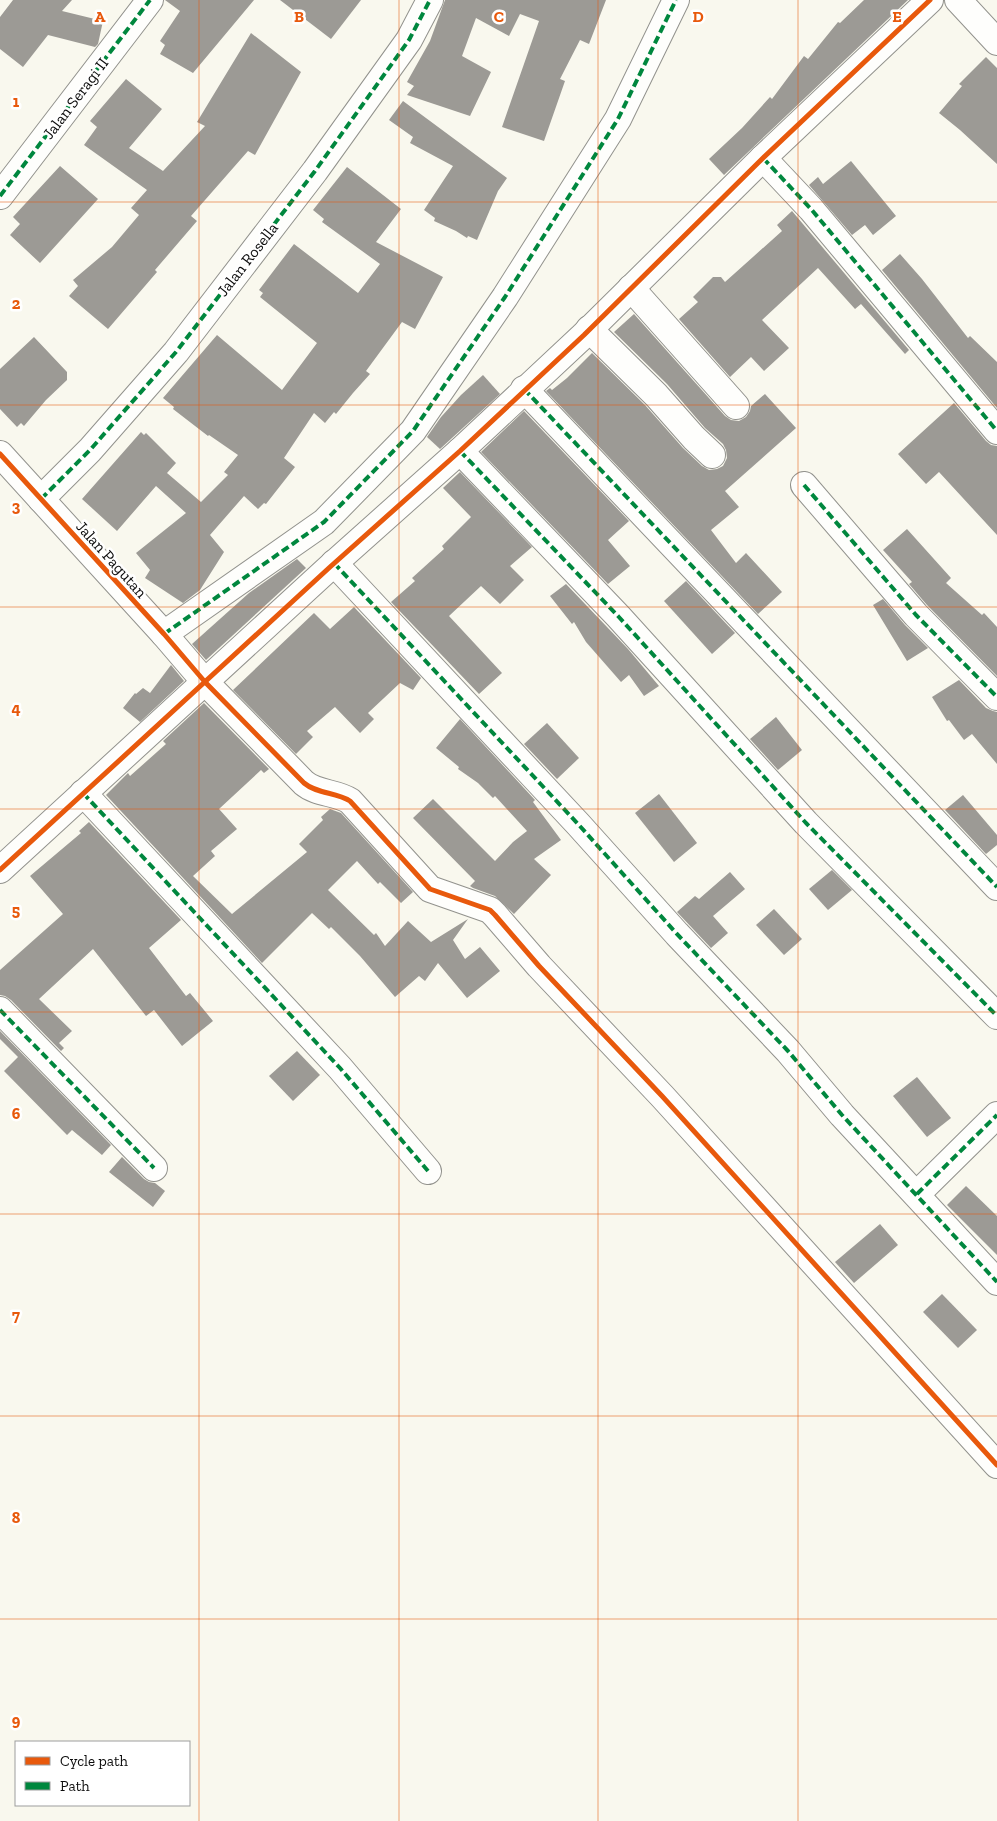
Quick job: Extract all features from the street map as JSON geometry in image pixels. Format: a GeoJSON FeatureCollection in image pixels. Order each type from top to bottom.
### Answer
{"type":"FeatureCollection","features":[{"type":"Feature","properties":{"kind":"street","name":"Jalan Seragi II"},"geometry":{"type":"LineString","coordinates":[[0,196],[150,0]]}},
{"type":"Feature","properties":{"kind":"street","name":"Jalan Rosella"},"geometry":{"type":"LineString","coordinates":[[41,499],[90,450],[176,352],[321,163],[409,40],[430,0]]}},
{"type":"Feature","properties":{"kind":"street"},"geometry":{"type":"LineString","coordinates":[[164,634],[324,522],[413,431],[505,297],[618,119],[676,0]]}},
{"type":"Feature","properties":{"kind":"street"},"geometry":{"type":"LineString","coordinates":[[0,870],[589,330],[764,158],[930,0]]}},
{"type":"Feature","properties":{"kind":"street"},"geometry":{"type":"LineString","coordinates":[[958,0],[997,42]]}},
{"type":"Feature","properties":{"kind":"street"},"geometry":{"type":"LineString","coordinates":[[764,158],[811,209],[997,432]]}},
{"type":"Feature","properties":{"kind":"street"},"geometry":{"type":"LineString","coordinates":[[631,288],[736,406]]}},
{"type":"Feature","properties":{"kind":"street"},"geometry":{"type":"LineString","coordinates":[[589,330],[656,395],[694,438],[712,455]]}},
{"type":"Feature","properties":{"kind":"street"},"geometry":{"type":"LineString","coordinates":[[524,389],[997,887]]}},
{"type":"Feature","properties":{"kind":"street"},"geometry":{"type":"LineString","coordinates":[[460,450],[618,616],[806,823],[997,1016]]}},
{"type":"Feature","properties":{"kind":"street","name":"Jalan Pagutan"},"geometry":{"type":"LineString","coordinates":[[0,454],[164,634],[204,682],[304,784],[314,789],[342,796],[350,801],[430,889],[490,910],[495,915],[539,966],[662,1096],[997,1465]]}},
{"type":"Feature","properties":{"kind":"street"},"geometry":{"type":"LineString","coordinates":[[804,485],[916,615],[997,697]]}},
{"type":"Feature","properties":{"kind":"street"},"geometry":{"type":"LineString","coordinates":[[334,563],[578,824],[677,934],[788,1051],[842,1115],[997,1282]]}},
{"type":"Feature","properties":{"kind":"street"},"geometry":{"type":"LineString","coordinates":[[83,793],[340,1068],[428,1171]]}},
{"type":"Feature","properties":{"kind":"street"},"geometry":{"type":"LineString","coordinates":[[0,1010],[154,1168]]}},
{"type":"Feature","properties":{"kind":"street"},"geometry":{"type":"LineString","coordinates":[[917,1194],[997,1115]]}},
{"type":"Feature","properties":{"kind":"building"},"geometry":{"type":"Polygon","coordinates":[[[13,0],[72,0],[62,11],[103,21],[98,44],[95,47],[48,35],[23,67],[0,49],[0,17],[13,0]]]}},
{"type":"Feature","properties":{"kind":"building"},"geometry":{"type":"Polygon","coordinates":[[[165,0],[254,0],[193,73],[160,54],[165,45],[160,41],[180,11],[165,0]]]}},
{"type":"Feature","properties":{"kind":"building"},"geometry":{"type":"Polygon","coordinates":[[[280,0],[361,0],[331,39],[280,0]]]}},
{"type":"Feature","properties":{"kind":"building"},"geometry":{"type":"Polygon","coordinates":[[[445,0],[606,0],[589,44],[580,40],[560,79],[565,81],[544,141],[502,127],[539,21],[520,14],[509,36],[476,18],[462,56],[491,72],[470,116],[407,95],[414,86],[407,82],[430,41],[445,0]]]}},
{"type":"Feature","properties":{"kind":"building"},"geometry":{"type":"Polygon","coordinates":[[[864,0],[908,0],[724,175],[709,159],[742,128],[770,97],[772,99],[804,56],[808,59],[838,22],[840,23],[864,0]]]}},
{"type":"Feature","properties":{"kind":"building"},"geometry":{"type":"Polygon","coordinates":[[[251,33],[301,72],[255,155],[248,151],[191,216],[197,221],[155,270],[157,272],[108,329],[69,296],[78,286],[73,280],[112,247],[139,215],[131,208],[147,190],[84,145],[97,127],[90,121],[126,79],[162,109],[129,148],[163,171],[205,126],[197,122],[251,33]]]}},
{"type":"Feature","properties":{"kind":"building"},"geometry":{"type":"Polygon","coordinates":[[[986,57],[997,68],[997,164],[939,113],[962,86],[959,84],[986,57]]]}},
{"type":"Feature","properties":{"kind":"building"},"geometry":{"type":"Polygon","coordinates":[[[403,101],[507,178],[498,191],[477,240],[468,236],[467,238],[434,221],[435,218],[424,210],[453,166],[410,143],[413,137],[389,120],[403,101]]]}},
{"type":"Feature","properties":{"kind":"building"},"geometry":{"type":"Polygon","coordinates":[[[851,161],[896,216],[873,235],[865,225],[852,235],[809,185],[818,177],[823,184],[851,161]]]}},
{"type":"Feature","properties":{"kind":"building"},"geometry":{"type":"Polygon","coordinates":[[[60,166],[98,199],[40,263],[10,235],[20,224],[13,217],[60,166]]]}},
{"type":"Feature","properties":{"kind":"building"},"geometry":{"type":"Polygon","coordinates":[[[347,167],[401,209],[376,242],[443,277],[415,329],[402,322],[366,371],[370,374],[336,414],[334,412],[325,423],[314,413],[284,458],[295,467],[266,504],[264,503],[258,509],[244,496],[210,535],[224,552],[200,590],[183,603],[145,578],[150,570],[136,553],[186,513],[156,486],[117,531],[82,499],[141,432],[144,435],[146,433],[176,463],[167,473],[201,502],[228,475],[224,472],[238,455],[208,436],[173,409],[174,407],[163,398],[217,335],[282,390],[317,343],[260,297],[263,293],[259,290],[294,244],[358,293],[380,264],[322,222],[324,219],[313,210],[347,167]]]}},
{"type":"Feature","properties":{"kind":"building"},"geometry":{"type":"Polygon","coordinates":[[[792,211],[909,350],[905,354],[861,304],[855,309],[818,268],[762,320],[789,348],[764,371],[751,357],[730,377],[679,319],[698,302],[693,297],[713,277],[721,277],[725,282],[782,231],[777,225],[792,211]]]}},
{"type":"Feature","properties":{"kind":"building"},"geometry":{"type":"Polygon","coordinates":[[[900,254],[968,338],[970,336],[997,362],[997,408],[882,270],[900,254]]]}},
{"type":"Feature","properties":{"kind":"building"},"geometry":{"type":"Polygon","coordinates":[[[634,314],[725,416],[731,420],[739,421],[746,417],[751,406],[765,394],[796,428],[725,491],[739,507],[711,530],[736,563],[746,553],[782,592],[758,614],[546,391],[550,388],[552,390],[567,378],[592,353],[645,405],[683,448],[702,466],[709,470],[723,466],[727,458],[723,444],[705,428],[667,384],[614,332],[634,314]]]}},
{"type":"Feature","properties":{"kind":"building"},"geometry":{"type":"Polygon","coordinates":[[[34,337],[67,372],[67,380],[46,400],[24,426],[21,423],[17,427],[0,409],[0,369],[34,337]]]}},
{"type":"Feature","properties":{"kind":"building"},"geometry":{"type":"Polygon","coordinates":[[[483,375],[500,394],[440,449],[427,437],[441,417],[483,375]]]}},
{"type":"Feature","properties":{"kind":"building"},"geometry":{"type":"Polygon","coordinates":[[[954,403],[986,441],[991,445],[997,446],[997,535],[939,472],[926,484],[898,454],[954,403]]]}},
{"type":"Feature","properties":{"kind":"building"},"geometry":{"type":"Polygon","coordinates":[[[524,411],[629,521],[608,540],[630,566],[608,584],[481,452],[524,411]]]}},
{"type":"Feature","properties":{"kind":"building"},"geometry":{"type":"Polygon","coordinates":[[[460,472],[532,547],[510,566],[524,580],[500,604],[481,586],[449,616],[502,673],[479,694],[391,602],[415,581],[412,578],[444,549],[442,546],[471,517],[443,488],[460,472]]]}},
{"type":"Feature","properties":{"kind":"building"},"geometry":{"type":"Polygon","coordinates":[[[907,529],[951,578],[946,583],[982,615],[984,613],[997,627],[997,676],[927,605],[909,584],[912,582],[883,550],[907,529]]]}},
{"type":"Feature","properties":{"kind":"building"},"geometry":{"type":"Polygon","coordinates":[[[297,559],[306,568],[206,660],[192,644],[249,593],[297,559]]]}},
{"type":"Feature","properties":{"kind":"building"},"geometry":{"type":"Polygon","coordinates":[[[686,581],[735,633],[712,654],[664,601],[686,581]]]}},
{"type":"Feature","properties":{"kind":"building"},"geometry":{"type":"Polygon","coordinates":[[[566,584],[628,649],[659,686],[644,696],[629,675],[621,682],[586,642],[574,622],[572,624],[550,596],[566,584]]]}},
{"type":"Feature","properties":{"kind":"building"},"geometry":{"type":"Polygon","coordinates":[[[883,599],[928,648],[907,661],[873,605],[883,599]]]}},
{"type":"Feature","properties":{"kind":"building"},"geometry":{"type":"Polygon","coordinates":[[[354,607],[421,678],[413,690],[400,683],[368,713],[374,719],[360,733],[335,707],[307,731],[313,737],[296,754],[233,690],[314,613],[330,629],[354,607]]]}},
{"type":"Feature","properties":{"kind":"building"},"geometry":{"type":"Polygon","coordinates":[[[171,665],[184,681],[140,722],[123,708],[135,693],[143,688],[150,693],[171,665]]]}},
{"type":"Feature","properties":{"kind":"building"},"geometry":{"type":"Polygon","coordinates":[[[959,680],[986,708],[997,712],[997,764],[972,734],[964,740],[949,720],[947,721],[932,697],[959,680]]]}},
{"type":"Feature","properties":{"kind":"building"},"geometry":{"type":"Polygon","coordinates":[[[204,703],[269,769],[264,773],[261,770],[219,809],[237,829],[211,851],[215,856],[193,876],[232,914],[307,852],[299,844],[323,820],[321,817],[330,809],[341,813],[413,892],[401,903],[380,882],[378,884],[357,861],[328,890],[374,935],[376,933],[385,946],[408,921],[431,942],[468,919],[453,940],[465,959],[480,947],[500,971],[467,998],[438,963],[425,981],[419,976],[395,997],[360,956],[331,927],[329,929],[312,913],[262,963],[106,795],[128,773],[130,776],[166,744],[163,741],[204,703]]]}},
{"type":"Feature","properties":{"kind":"building"},"geometry":{"type":"Polygon","coordinates":[[[776,717],[802,750],[778,770],[750,739],[776,717]]]}},
{"type":"Feature","properties":{"kind":"building"},"geometry":{"type":"Polygon","coordinates":[[[460,719],[535,800],[533,802],[561,840],[534,859],[551,875],[514,914],[495,896],[470,886],[475,881],[413,818],[433,799],[495,861],[513,842],[527,831],[495,796],[493,798],[436,748],[460,719]]]}},
{"type":"Feature","properties":{"kind":"building"},"geometry":{"type":"Polygon","coordinates":[[[547,723],[579,758],[557,779],[524,744],[547,723]]]}},
{"type":"Feature","properties":{"kind":"building"},"geometry":{"type":"Polygon","coordinates":[[[659,794],[697,843],[674,862],[635,813],[659,794]]]}},
{"type":"Feature","properties":{"kind":"building"},"geometry":{"type":"Polygon","coordinates":[[[963,795],[997,835],[997,845],[986,854],[945,810],[963,795]]]}},
{"type":"Feature","properties":{"kind":"building"},"geometry":{"type":"Polygon","coordinates":[[[89,822],[181,920],[149,948],[186,996],[190,993],[213,1021],[182,1046],[154,1010],[146,1016],[93,949],[39,999],[72,1031],[59,1043],[64,1048],[61,1051],[11,1000],[0,995],[0,970],[63,914],[30,876],[81,833],[79,831],[89,822]]]}},
{"type":"Feature","properties":{"kind":"building"},"geometry":{"type":"Polygon","coordinates":[[[832,870],[852,890],[828,910],[809,889],[832,870]]]}},
{"type":"Feature","properties":{"kind":"building"},"geometry":{"type":"Polygon","coordinates":[[[730,872],[745,889],[713,916],[728,933],[711,948],[677,912],[695,896],[699,899],[730,872]]]}},
{"type":"Feature","properties":{"kind":"building"},"geometry":{"type":"Polygon","coordinates":[[[774,909],[802,939],[784,955],[756,925],[774,909]]]}},
{"type":"Feature","properties":{"kind":"building"},"geometry":{"type":"Polygon","coordinates":[[[0,1031],[111,1145],[102,1155],[72,1130],[67,1135],[4,1071],[18,1057],[0,1039],[0,1031]]]}},
{"type":"Feature","properties":{"kind":"building"},"geometry":{"type":"Polygon","coordinates":[[[297,1051],[320,1075],[293,1101],[269,1076],[297,1051]]]}},
{"type":"Feature","properties":{"kind":"building"},"geometry":{"type":"Polygon","coordinates":[[[917,1077],[951,1118],[927,1137],[893,1096],[917,1077]]]}},
{"type":"Feature","properties":{"kind":"building"},"geometry":{"type":"Polygon","coordinates":[[[122,1157],[144,1179],[155,1183],[165,1191],[153,1207],[109,1172],[122,1157]]]}},
{"type":"Feature","properties":{"kind":"building"},"geometry":{"type":"Polygon","coordinates":[[[966,1186],[997,1216],[997,1255],[947,1205],[966,1186]]]}},
{"type":"Feature","properties":{"kind":"building"},"geometry":{"type":"Polygon","coordinates":[[[880,1224],[898,1245],[854,1283],[835,1262],[880,1224]]]}},
{"type":"Feature","properties":{"kind":"building"},"geometry":{"type":"Polygon","coordinates":[[[942,1294],[977,1330],[958,1348],[923,1312],[942,1294]]]}},
{"type":"Feature","properties":{"kind":"marked path"},"geometry":{"type":"LineString","coordinates":[[0,196],[150,0]]}},
{"type":"Feature","properties":{"kind":"marked path"},"geometry":{"type":"LineString","coordinates":[[41,499],[90,450],[176,352],[315,171],[409,40],[430,0]]}},
{"type":"Feature","properties":{"kind":"marked path"},"geometry":{"type":"LineString","coordinates":[[164,634],[324,522],[413,431],[505,297],[618,119],[676,0]]}},
{"type":"Feature","properties":{"kind":"marked path"},"geometry":{"type":"LineString","coordinates":[[763,158],[811,209],[997,431]]}},
{"type":"Feature","properties":{"kind":"marked path"},"geometry":{"type":"LineString","coordinates":[[524,389],[997,887]]}},
{"type":"Feature","properties":{"kind":"marked path"},"geometry":{"type":"LineString","coordinates":[[460,451],[618,616],[806,823],[997,1016]]}},
{"type":"Feature","properties":{"kind":"marked path"},"geometry":{"type":"LineString","coordinates":[[804,485],[916,615],[997,697]]}},
{"type":"Feature","properties":{"kind":"marked path"},"geometry":{"type":"LineString","coordinates":[[334,563],[578,824],[677,934],[788,1051],[842,1115],[997,1282]]}},
{"type":"Feature","properties":{"kind":"marked path"},"geometry":{"type":"LineString","coordinates":[[83,793],[340,1068],[428,1171]]}},
{"type":"Feature","properties":{"kind":"marked path"},"geometry":{"type":"LineString","coordinates":[[0,1010],[154,1168]]}},
{"type":"Feature","properties":{"kind":"marked path"},"geometry":{"type":"LineString","coordinates":[[917,1194],[997,1115]]}},
{"type":"Feature","properties":{"kind":"cycle path"},"geometry":{"type":"LineString","coordinates":[[0,870],[330,567],[460,451],[584,335],[763,158],[930,0]]}},
{"type":"Feature","properties":{"kind":"cycle path"},"geometry":{"type":"LineString","coordinates":[[0,454],[164,634],[205,682],[304,783],[309,787],[350,801],[430,889],[490,910],[495,915],[539,966],[662,1096],[997,1465]]}}]}
